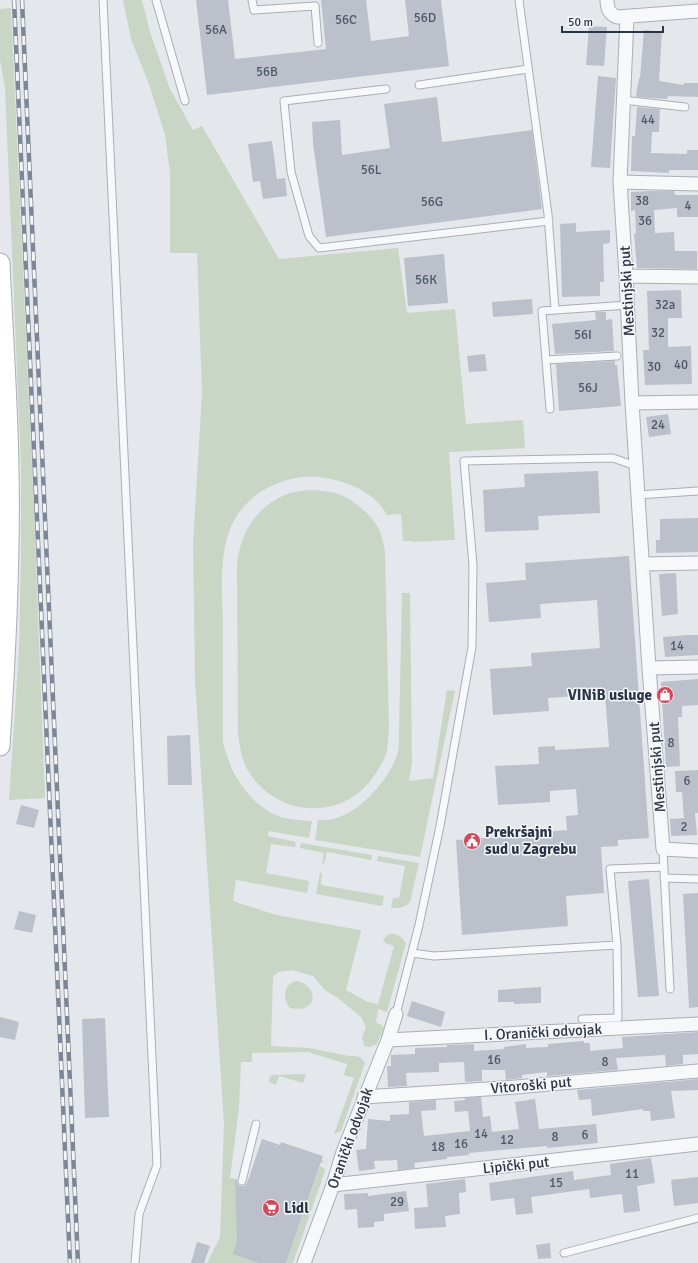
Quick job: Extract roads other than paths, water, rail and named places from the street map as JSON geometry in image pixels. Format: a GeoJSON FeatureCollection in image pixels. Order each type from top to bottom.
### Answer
{"type":"FeatureCollection","features":[{"type":"Feature","properties":{"kind":"main road"},"geometry":{"type":"LineString","coordinates":[[0,263],[9,468],[9,520],[0,746]]}},
{"type":"Feature","properties":{"kind":"street"},"geometry":{"type":"LineString","coordinates":[[607,0],[607,7],[612,15],[617,17],[694,8]]}},
{"type":"Feature","properties":{"kind":"street","name":"Mestinjski put"},"geometry":{"type":"LineString","coordinates":[[626,17],[620,182],[628,305],[632,403],[644,564],[649,668],[663,849]]}},
{"type":"Feature","properties":{"kind":"street"},"geometry":{"type":"LineString","coordinates":[[620,182],[698,184]]}},
{"type":"Feature","properties":{"kind":"street"},"geometry":{"type":"LineString","coordinates":[[626,276],[698,277]]}},
{"type":"Feature","properties":{"kind":"street"},"geometry":{"type":"LineString","coordinates":[[632,403],[698,402]]}},
{"type":"Feature","properties":{"kind":"street"},"geometry":{"type":"LineString","coordinates":[[644,564],[698,563]]}},
{"type":"Feature","properties":{"kind":"street"},"geometry":{"type":"LineString","coordinates":[[649,668],[698,667]]}},
{"type":"Feature","properties":{"kind":"street"},"geometry":{"type":"LineString","coordinates":[[663,849],[698,851]]}},
{"type":"Feature","properties":{"kind":"street","name":"Oranički odvojak"},"geometry":{"type":"LineString","coordinates":[[304,1263],[333,1185],[343,1152],[388,1040],[396,1014]]}},
{"type":"Feature","properties":{"kind":"street","name":"I. Oranički odvojak"},"geometry":{"type":"LineString","coordinates":[[388,1040],[698,1024]]}},
{"type":"Feature","properties":{"kind":"street","name":"Vitoroški put"},"geometry":{"type":"LineString","coordinates":[[364,1097],[516,1087],[698,1071]]}},
{"type":"Feature","properties":{"kind":"street","name":"Lipički put"},"geometry":{"type":"LineString","coordinates":[[333,1185],[698,1144]]}},
{"type":"Feature","properties":{"kind":"lane"},"geometry":{"type":"LineString","coordinates":[[103,0],[157,1165],[139,1214],[135,1263]]}},
{"type":"Feature","properties":{"kind":"lane"},"geometry":{"type":"LineString","coordinates":[[156,0],[185,101]]}},
{"type":"Feature","properties":{"kind":"lane"},"geometry":{"type":"LineString","coordinates":[[252,0],[254,10],[315,6],[318,43]]}},
{"type":"Feature","properties":{"kind":"lane"},"geometry":{"type":"LineString","coordinates":[[519,0],[549,221],[555,310]]}},
{"type":"Feature","properties":{"kind":"lane"},"geometry":{"type":"LineString","coordinates":[[420,85],[528,69]]}},
{"type":"Feature","properties":{"kind":"lane"},"geometry":{"type":"LineString","coordinates":[[386,89],[284,101],[291,172],[309,236],[319,248],[549,221]]}},
{"type":"Feature","properties":{"kind":"lane"},"geometry":{"type":"LineString","coordinates":[[623,100],[685,107]]}},
{"type":"Feature","properties":{"kind":"lane"},"geometry":{"type":"LineString","coordinates":[[550,408],[542,311],[628,305]]}},
{"type":"Feature","properties":{"kind":"lane"},"geometry":{"type":"LineString","coordinates":[[546,360],[617,356]]}},
{"type":"Feature","properties":{"kind":"lane"},"geometry":{"type":"LineString","coordinates":[[396,1014],[412,953],[441,819],[472,647],[473,565],[464,462],[613,458],[630,464]]}},
{"type":"Feature","properties":{"kind":"lane"},"geometry":{"type":"LineString","coordinates":[[638,495],[698,491]]}},
{"type":"Feature","properties":{"kind":"lane"},"geometry":{"type":"LineString","coordinates":[[663,849],[670,989]]}},
{"type":"Feature","properties":{"kind":"lane"},"geometry":{"type":"LineString","coordinates":[[582,1019],[618,1018],[617,945],[610,869],[664,866]]}},
{"type":"Feature","properties":{"kind":"lane"},"geometry":{"type":"LineString","coordinates":[[664,878],[698,879]]}},
{"type":"Feature","properties":{"kind":"lane"},"geometry":{"type":"LineString","coordinates":[[412,953],[434,956],[617,945]]}},
{"type":"Feature","properties":{"kind":"lane"},"geometry":{"type":"LineString","coordinates":[[242,1181],[256,1124]]}},
{"type":"Feature","properties":{"kind":"lane"},"geometry":{"type":"LineString","coordinates":[[564,1253],[698,1218]]}},
{"type":"Feature","properties":{"kind":"railway"},"geometry":{"type":"LineString","coordinates":[[14,0],[70,1263]]}},
{"type":"Feature","properties":{"kind":"railway"},"geometry":{"type":"LineString","coordinates":[[22,0],[78,1263]]}},
{"type":"Feature","properties":{"kind":"place","name":"VINiB usluge"},"geometry":{"type":"Point","coordinates":[665,695]}},
{"type":"Feature","properties":{"kind":"place","name":"Prekršajni sud u Zagrebu"},"geometry":{"type":"Point","coordinates":[472,841]}},
{"type":"Feature","properties":{"kind":"place","name":"Lidl"},"geometry":{"type":"Point","coordinates":[271,1208]}}]}
